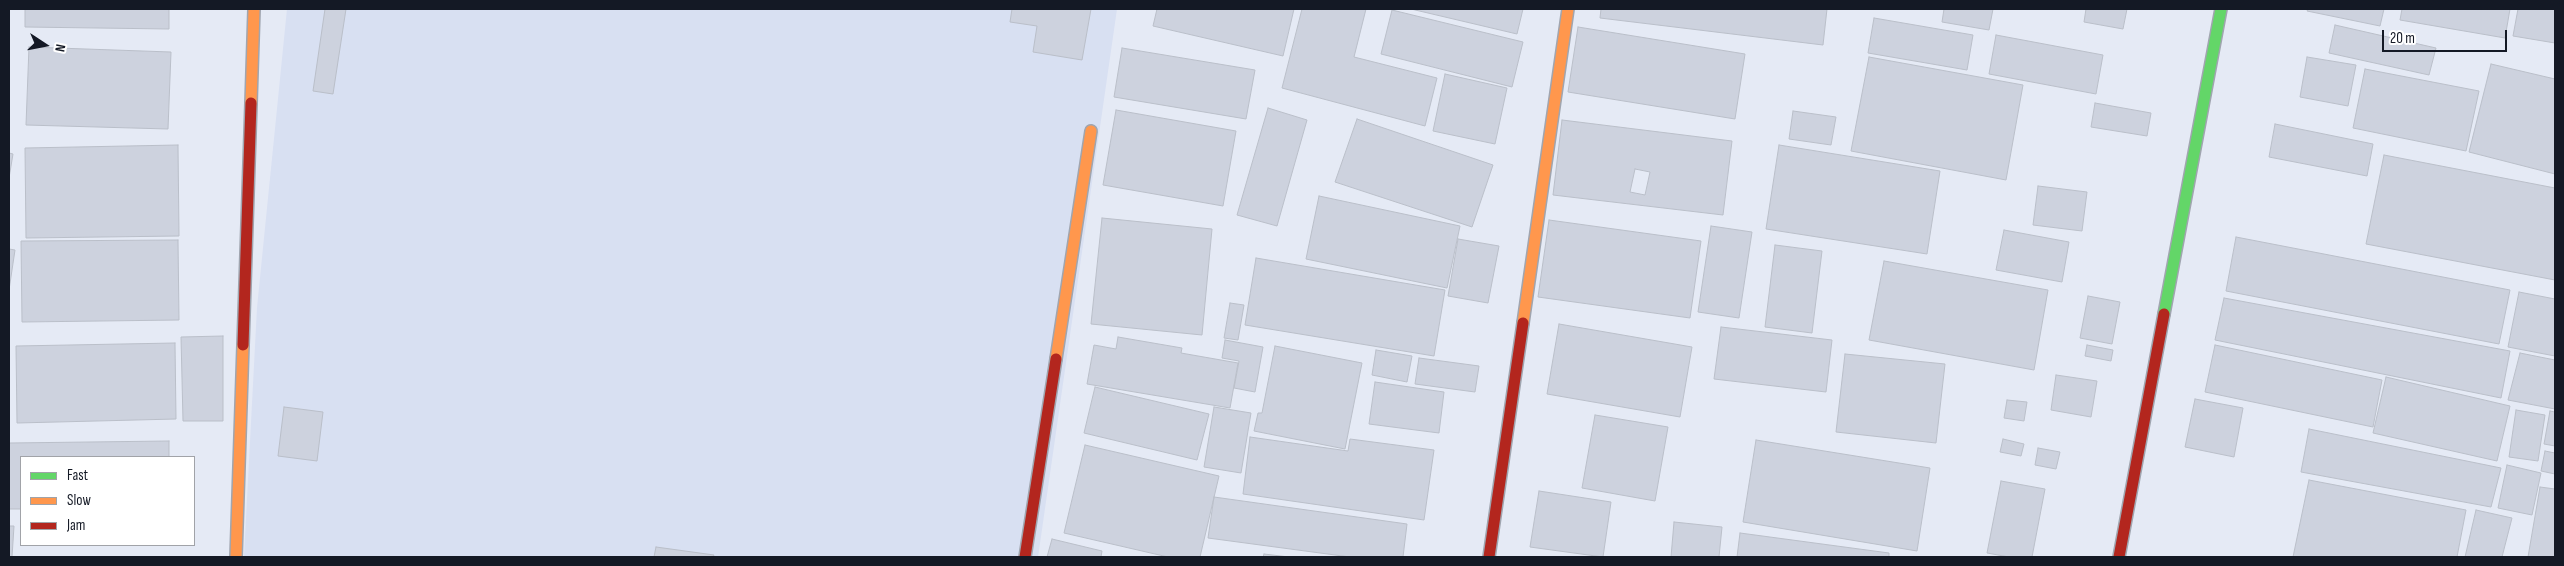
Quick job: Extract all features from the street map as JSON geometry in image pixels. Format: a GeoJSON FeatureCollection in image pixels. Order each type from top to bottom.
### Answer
{"type":"FeatureCollection","features":[{"type":"Feature","properties":{"kind":"street"},"geometry":{"type":"LineString","coordinates":[[236,557],[254,9]]}},
{"type":"Feature","properties":{"kind":"street"},"geometry":{"type":"LineString","coordinates":[[1489,557],[1568,9]]}},
{"type":"Feature","properties":{"kind":"street"},"geometry":{"type":"LineString","coordinates":[[2119,557],[2221,9]]}},
{"type":"Feature","properties":{"kind":"street"},"geometry":{"type":"LineString","coordinates":[[1024,557],[1091,131]]}},
{"type":"Feature","properties":{"kind":"shaded area"},"geometry":{"type":"Polygon","coordinates":[[[287,9],[1117,9],[1038,557],[244,557],[257,308],[287,9]]]}},
{"type":"Feature","properties":{"kind":"building"},"geometry":{"type":"Polygon","coordinates":[[[25,9],[169,9],[169,29],[25,27],[25,9]]]}},
{"type":"Feature","properties":{"kind":"building"},"geometry":{"type":"Polygon","coordinates":[[[325,9],[346,9],[333,94],[313,91],[325,9]]]}},
{"type":"Feature","properties":{"kind":"building"},"geometry":{"type":"Polygon","coordinates":[[[1012,9],[1091,9],[1082,60],[1033,52],[1037,26],[1010,22],[1012,9]]]}},
{"type":"Feature","properties":{"kind":"building"},"geometry":{"type":"Polygon","coordinates":[[[1157,9],[1294,9],[1283,56],[1153,26],[1157,9]]]}},
{"type":"Feature","properties":{"kind":"building"},"geometry":{"type":"Polygon","coordinates":[[[1302,9],[1366,9],[1354,57],[1437,78],[1425,126],[1282,88],[1302,9]]]}},
{"type":"Feature","properties":{"kind":"building"},"geometry":{"type":"Polygon","coordinates":[[[1411,9],[1523,9],[1517,34],[1411,9]]]}},
{"type":"Feature","properties":{"kind":"building"},"geometry":{"type":"Polygon","coordinates":[[[1601,9],[1827,9],[1823,45],[1600,18],[1601,9]]]}},
{"type":"Feature","properties":{"kind":"building"},"geometry":{"type":"Polygon","coordinates":[[[1944,9],[1993,9],[1989,30],[1942,22],[1944,9]]]}},
{"type":"Feature","properties":{"kind":"building"},"geometry":{"type":"Polygon","coordinates":[[[2086,9],[2127,9],[2123,29],[2084,22],[2086,9]]]}},
{"type":"Feature","properties":{"kind":"building"},"geometry":{"type":"Polygon","coordinates":[[[2308,9],[2384,9],[2380,26],[2307,11],[2308,9]]]}},
{"type":"Feature","properties":{"kind":"building"},"geometry":{"type":"Polygon","coordinates":[[[2402,9],[2510,9],[2505,38],[2400,20],[2402,9]]]}},
{"type":"Feature","properties":{"kind":"building"},"geometry":{"type":"Polygon","coordinates":[[[2518,9],[2555,9],[2555,43],[2513,36],[2518,9]]]}},
{"type":"Feature","properties":{"kind":"building"},"geometry":{"type":"Polygon","coordinates":[[[1392,10],[1523,42],[1512,87],[1381,54],[1392,10]]]}},
{"type":"Feature","properties":{"kind":"building"},"geometry":{"type":"Polygon","coordinates":[[[1874,18],[1973,35],[1967,70],[1868,53],[1874,18]]]}},
{"type":"Feature","properties":{"kind":"building"},"geometry":{"type":"Polygon","coordinates":[[[2335,25],[2436,48],[2429,75],[2329,53],[2335,25]]]}},
{"type":"Feature","properties":{"kind":"building"},"geometry":{"type":"Polygon","coordinates":[[[1578,27],[1745,54],[1735,119],[1568,92],[1578,27]]]}},
{"type":"Feature","properties":{"kind":"building"},"geometry":{"type":"Polygon","coordinates":[[[1996,35],[2103,55],[2096,94],[1989,74],[1996,35]]]}},
{"type":"Feature","properties":{"kind":"building"},"geometry":{"type":"Polygon","coordinates":[[[29,47],[171,52],[168,129],[26,125],[29,47]]]}},
{"type":"Feature","properties":{"kind":"building"},"geometry":{"type":"Polygon","coordinates":[[[1122,48],[1255,70],[1246,119],[1114,97],[1122,48]]]}},
{"type":"Feature","properties":{"kind":"building"},"geometry":{"type":"Polygon","coordinates":[[[1869,57],[2023,85],[2006,180],[1851,151],[1869,57]]]}},
{"type":"Feature","properties":{"kind":"building"},"geometry":{"type":"Polygon","coordinates":[[[2307,57],[2356,65],[2348,106],[2300,97],[2307,57]]]}},
{"type":"Feature","properties":{"kind":"building"},"geometry":{"type":"Polygon","coordinates":[[[2491,64],[2555,79],[2555,174],[2469,152],[2491,64]]]}},
{"type":"Feature","properties":{"kind":"building"},"geometry":{"type":"Polygon","coordinates":[[[2365,69],[2479,91],[2466,151],[2353,128],[2365,69]]]}},
{"type":"Feature","properties":{"kind":"building"},"geometry":{"type":"Polygon","coordinates":[[[1445,74],[1507,88],[1495,144],[1433,131],[1445,74]]]}},
{"type":"Feature","properties":{"kind":"building"},"geometry":{"type":"Polygon","coordinates":[[[2095,103],[2151,113],[2147,136],[2091,127],[2095,103]]]}},
{"type":"Feature","properties":{"kind":"building"},"geometry":{"type":"Polygon","coordinates":[[[1268,108],[1307,120],[1277,226],[1237,215],[1268,108]]]}},
{"type":"Feature","properties":{"kind":"building"},"geometry":{"type":"Polygon","coordinates":[[[1116,110],[1236,131],[1223,206],[1103,185],[1116,110]]]}},
{"type":"Feature","properties":{"kind":"building"},"geometry":{"type":"Polygon","coordinates":[[[1793,111],[1836,117],[1831,145],[1789,139],[1793,111]]]}},
{"type":"Feature","properties":{"kind":"building"},"geometry":{"type":"Polygon","coordinates":[[[1357,119],[1493,165],[1472,227],[1335,182],[1357,119]]]}},
{"type":"Feature","properties":{"kind":"building"},"geometry":{"type":"Polygon","coordinates":[[[1562,120],[1732,141],[1723,215],[1553,195],[1562,120]],[[1635,169],[1630,192],[1645,195],[1650,172],[1635,169]]]}},
{"type":"Feature","properties":{"kind":"building"},"geometry":{"type":"Polygon","coordinates":[[[2275,124],[2373,144],[2367,176],[2269,157],[2275,124]]]}},
{"type":"Feature","properties":{"kind":"building"},"geometry":{"type":"Polygon","coordinates":[[[178,145],[179,236],[26,238],[25,148],[178,145]]]}},
{"type":"Feature","properties":{"kind":"building"},"geometry":{"type":"Polygon","coordinates":[[[1779,145],[1940,171],[1927,254],[1766,229],[1779,145]]]}},
{"type":"Feature","properties":{"kind":"building"},"geometry":{"type":"Polygon","coordinates":[[[9,153],[13,154],[9,178],[9,153]]]}},
{"type":"Feature","properties":{"kind":"building"},"geometry":{"type":"Polygon","coordinates":[[[2384,155],[2555,188],[2555,280],[2366,244],[2384,155]]]}},
{"type":"Feature","properties":{"kind":"building"},"geometry":{"type":"Polygon","coordinates":[[[2038,186],[2087,192],[2082,231],[2033,225],[2038,186]]]}},
{"type":"Feature","properties":{"kind":"building"},"geometry":{"type":"Polygon","coordinates":[[[1319,196],[1460,226],[1447,288],[1306,259],[1319,196]]]}},
{"type":"Feature","properties":{"kind":"building"},"geometry":{"type":"Polygon","coordinates":[[[1102,218],[1212,229],[1202,335],[1091,324],[1102,218]]]}},
{"type":"Feature","properties":{"kind":"building"},"geometry":{"type":"Polygon","coordinates":[[[1549,220],[1701,241],[1690,318],[1538,297],[1549,220]]]}},
{"type":"Feature","properties":{"kind":"building"},"geometry":{"type":"Polygon","coordinates":[[[1711,226],[1752,232],[1739,318],[1698,312],[1711,226]]]}},
{"type":"Feature","properties":{"kind":"building"},"geometry":{"type":"Polygon","coordinates":[[[2004,230],[2069,242],[2062,282],[1996,270],[2004,230]]]}},
{"type":"Feature","properties":{"kind":"building"},"geometry":{"type":"Polygon","coordinates":[[[2236,237],[2510,290],[2499,344],[2226,291],[2236,237]]]}},
{"type":"Feature","properties":{"kind":"building"},"geometry":{"type":"Polygon","coordinates":[[[1458,239],[1499,246],[1488,303],[1448,296],[1458,239]]]}},
{"type":"Feature","properties":{"kind":"building"},"geometry":{"type":"Polygon","coordinates":[[[178,240],[179,320],[22,322],[21,241],[178,240]]]}},
{"type":"Feature","properties":{"kind":"building"},"geometry":{"type":"Polygon","coordinates":[[[1775,245],[1822,251],[1812,333],[1765,327],[1775,245]]]}},
{"type":"Feature","properties":{"kind":"building"},"geometry":{"type":"Polygon","coordinates":[[[9,249],[15,250],[9,290],[9,249]]]}},
{"type":"Feature","properties":{"kind":"building"},"geometry":{"type":"Polygon","coordinates":[[[1256,258],[1445,290],[1434,356],[1245,325],[1256,258]]]}},
{"type":"Feature","properties":{"kind":"building"},"geometry":{"type":"Polygon","coordinates":[[[1884,261],[2048,290],[2034,370],[1869,340],[1884,261]]]}},
{"type":"Feature","properties":{"kind":"building"},"geometry":{"type":"Polygon","coordinates":[[[2519,292],[2555,299],[2555,356],[2508,347],[2519,292]]]}},
{"type":"Feature","properties":{"kind":"building"},"geometry":{"type":"Polygon","coordinates":[[[2088,296],[2120,302],[2112,344],[2080,338],[2088,296]]]}},
{"type":"Feature","properties":{"kind":"building"},"geometry":{"type":"Polygon","coordinates":[[[2224,298],[2510,351],[2501,398],[2215,340],[2224,298]]]}},
{"type":"Feature","properties":{"kind":"building"},"geometry":{"type":"Polygon","coordinates":[[[1230,303],[1244,305],[1238,340],[1224,338],[1230,303]]]}},
{"type":"Feature","properties":{"kind":"building"},"geometry":{"type":"Polygon","coordinates":[[[1559,324],[1692,347],[1680,417],[1547,394],[1559,324]]]}},
{"type":"Feature","properties":{"kind":"building"},"geometry":{"type":"Polygon","coordinates":[[[1721,327],[1832,340],[1826,392],[1714,379],[1721,327]]]}},
{"type":"Feature","properties":{"kind":"building"},"geometry":{"type":"Polygon","coordinates":[[[223,336],[223,421],[183,421],[181,337],[223,336]]]}},
{"type":"Feature","properties":{"kind":"building"},"geometry":{"type":"Polygon","coordinates":[[[1118,337],[1182,348],[1181,353],[1238,363],[1230,408],[1087,384],[1094,345],[1116,349],[1118,337]]]}},
{"type":"Feature","properties":{"kind":"building"},"geometry":{"type":"Polygon","coordinates":[[[1225,340],[1263,347],[1255,392],[1234,388],[1239,361],[1222,358],[1225,340]]]}},
{"type":"Feature","properties":{"kind":"building"},"geometry":{"type":"Polygon","coordinates":[[[175,343],[176,419],[17,423],[16,346],[175,343]]]}},
{"type":"Feature","properties":{"kind":"building"},"geometry":{"type":"Polygon","coordinates":[[[2087,345],[2113,350],[2111,361],[2085,356],[2087,345]]]}},
{"type":"Feature","properties":{"kind":"building"},"geometry":{"type":"Polygon","coordinates":[[[2215,345],[2382,380],[2373,427],[2205,392],[2215,345]]]}},
{"type":"Feature","properties":{"kind":"building"},"geometry":{"type":"Polygon","coordinates":[[[1275,346],[1362,363],[1345,449],[1254,431],[1258,413],[1262,413],[1275,346]]]}},
{"type":"Feature","properties":{"kind":"building"},"geometry":{"type":"Polygon","coordinates":[[[1376,350],[1412,356],[1407,382],[1372,375],[1376,350]]]}},
{"type":"Feature","properties":{"kind":"building"},"geometry":{"type":"Polygon","coordinates":[[[2520,353],[2555,360],[2555,409],[2508,400],[2520,353]]]}},
{"type":"Feature","properties":{"kind":"building"},"geometry":{"type":"Polygon","coordinates":[[[1845,354],[1945,364],[1936,443],[1836,432],[1845,354]]]}},
{"type":"Feature","properties":{"kind":"building"},"geometry":{"type":"Polygon","coordinates":[[[1419,358],[1479,366],[1475,392],[1415,384],[1419,358]]]}},
{"type":"Feature","properties":{"kind":"building"},"geometry":{"type":"Polygon","coordinates":[[[2056,375],[2097,381],[2091,417],[2051,410],[2056,375]]]}},
{"type":"Feature","properties":{"kind":"building"},"geometry":{"type":"Polygon","coordinates":[[[2386,377],[2510,406],[2497,461],[2373,433],[2386,377]]]}},
{"type":"Feature","properties":{"kind":"building"},"geometry":{"type":"Polygon","coordinates":[[[1375,382],[1444,392],[1439,433],[1369,424],[1375,382]]]}},
{"type":"Feature","properties":{"kind":"building"},"geometry":{"type":"Polygon","coordinates":[[[1095,387],[1209,414],[1197,460],[1084,433],[1095,387]]]}},
{"type":"Feature","properties":{"kind":"building"},"geometry":{"type":"Polygon","coordinates":[[[2195,399],[2243,408],[2234,457],[2185,447],[2195,399]]]}},
{"type":"Feature","properties":{"kind":"building"},"geometry":{"type":"Polygon","coordinates":[[[2007,400],[2027,402],[2024,421],[2004,418],[2007,400]]]}},
{"type":"Feature","properties":{"kind":"building"},"geometry":{"type":"Polygon","coordinates":[[[284,407],[323,412],[317,461],[278,456],[284,407]]]}},
{"type":"Feature","properties":{"kind":"building"},"geometry":{"type":"Polygon","coordinates":[[[1214,407],[1251,413],[1241,473],[1204,467],[1214,407]]]}},
{"type":"Feature","properties":{"kind":"building"},"geometry":{"type":"Polygon","coordinates":[[[2516,410],[2545,415],[2538,461],[2509,457],[2516,410]]]}},
{"type":"Feature","properties":{"kind":"building"},"geometry":{"type":"Polygon","coordinates":[[[2550,411],[2555,412],[2555,446],[2544,444],[2550,411]]]}},
{"type":"Feature","properties":{"kind":"building"},"geometry":{"type":"Polygon","coordinates":[[[1595,415],[1668,427],[1655,501],[1582,488],[1595,415]]]}},
{"type":"Feature","properties":{"kind":"building"},"geometry":{"type":"Polygon","coordinates":[[[2309,429],[2501,468],[2491,507],[2301,472],[2309,429]]]}},
{"type":"Feature","properties":{"kind":"building"},"geometry":{"type":"Polygon","coordinates":[[[1250,437],[1348,451],[1350,439],[1434,450],[1424,520],[1243,494],[1250,437]]]}},
{"type":"Feature","properties":{"kind":"building"},"geometry":{"type":"Polygon","coordinates":[[[2003,439],[2024,444],[2021,456],[2000,452],[2003,439]]]}},
{"type":"Feature","properties":{"kind":"building"},"geometry":{"type":"Polygon","coordinates":[[[1756,440],[1930,468],[1917,551],[1743,522],[1756,440]]]}},
{"type":"Feature","properties":{"kind":"building"},"geometry":{"type":"Polygon","coordinates":[[[169,441],[169,456],[20,456],[20,509],[9,509],[9,443],[169,441]]]}},
{"type":"Feature","properties":{"kind":"building"},"geometry":{"type":"Polygon","coordinates":[[[1085,445],[1219,476],[1200,557],[1168,557],[1064,533],[1085,445]]]}},
{"type":"Feature","properties":{"kind":"building"},"geometry":{"type":"Polygon","coordinates":[[[2038,448],[2060,452],[2056,469],[2035,465],[2038,448]]]}},
{"type":"Feature","properties":{"kind":"building"},"geometry":{"type":"Polygon","coordinates":[[[2545,451],[2555,453],[2555,474],[2541,471],[2545,451]]]}},
{"type":"Feature","properties":{"kind":"building"},"geometry":{"type":"Polygon","coordinates":[[[2507,465],[2541,473],[2532,515],[2498,508],[2507,465]]]}},
{"type":"Feature","properties":{"kind":"building"},"geometry":{"type":"Polygon","coordinates":[[[2309,480],[2466,510],[2457,557],[2293,557],[2309,480]]]}},
{"type":"Feature","properties":{"kind":"building"},"geometry":{"type":"Polygon","coordinates":[[[2001,481],[2045,489],[2032,557],[2009,557],[1987,553],[2001,481]]]}},
{"type":"Feature","properties":{"kind":"building"},"geometry":{"type":"Polygon","coordinates":[[[2540,487],[2555,489],[2555,557],[2528,557],[2540,487]]]}},
{"type":"Feature","properties":{"kind":"building"},"geometry":{"type":"Polygon","coordinates":[[[1539,491],[1611,502],[1603,557],[1530,547],[1539,491]]]}},
{"type":"Feature","properties":{"kind":"building"},"geometry":{"type":"Polygon","coordinates":[[[1214,497],[1407,524],[1403,557],[1350,557],[1208,538],[1214,497]]]}},
{"type":"Feature","properties":{"kind":"building"},"geometry":{"type":"Polygon","coordinates":[[[2476,510],[2512,518],[2502,557],[2465,557],[2476,510]]]}},
{"type":"Feature","properties":{"kind":"building"},"geometry":{"type":"Polygon","coordinates":[[[1674,522],[1722,527],[1719,557],[1671,557],[1674,522]]]}},
{"type":"Feature","properties":{"kind":"building"},"geometry":{"type":"Polygon","coordinates":[[[9,526],[14,526],[12,557],[9,557],[9,526]]]}},
{"type":"Feature","properties":{"kind":"building"},"geometry":{"type":"Polygon","coordinates":[[[1740,533],[1889,553],[1889,557],[1737,557],[1740,533]]]}},
{"type":"Feature","properties":{"kind":"building"},"geometry":{"type":"Polygon","coordinates":[[[1052,539],[1102,551],[1101,557],[1047,557],[1052,539]]]}},
{"type":"Feature","properties":{"kind":"building"},"geometry":{"type":"Polygon","coordinates":[[[656,547],[714,555],[713,557],[654,557],[656,547]]]}},
{"type":"Feature","properties":{"kind":"building"},"geometry":{"type":"Polygon","coordinates":[[[1264,554],[1289,557],[1263,557],[1264,554]]]}},
{"type":"Feature","properties":{"kind":"traffic: fast"},"geometry":{"type":"LineString","coordinates":[[2164,314],[2221,9]]}},
{"type":"Feature","properties":{"kind":"traffic: slow"},"geometry":{"type":"LineString","coordinates":[[251,103],[254,9]]}},
{"type":"Feature","properties":{"kind":"traffic: slow"},"geometry":{"type":"LineString","coordinates":[[1523,323],[1568,9]]}},
{"type":"Feature","properties":{"kind":"traffic: slow"},"geometry":{"type":"LineString","coordinates":[[1056,359],[1091,131]]}},
{"type":"Feature","properties":{"kind":"traffic: slow"},"geometry":{"type":"LineString","coordinates":[[236,557],[243,345]]}},
{"type":"Feature","properties":{"kind":"traffic: jam"},"geometry":{"type":"LineString","coordinates":[[243,345],[251,103]]}},
{"type":"Feature","properties":{"kind":"traffic: jam"},"geometry":{"type":"LineString","coordinates":[[2119,557],[2164,314]]}},
{"type":"Feature","properties":{"kind":"traffic: jam"},"geometry":{"type":"LineString","coordinates":[[1489,557],[1523,323]]}},
{"type":"Feature","properties":{"kind":"traffic: jam"},"geometry":{"type":"LineString","coordinates":[[1025,557],[1056,359]]}}]}
